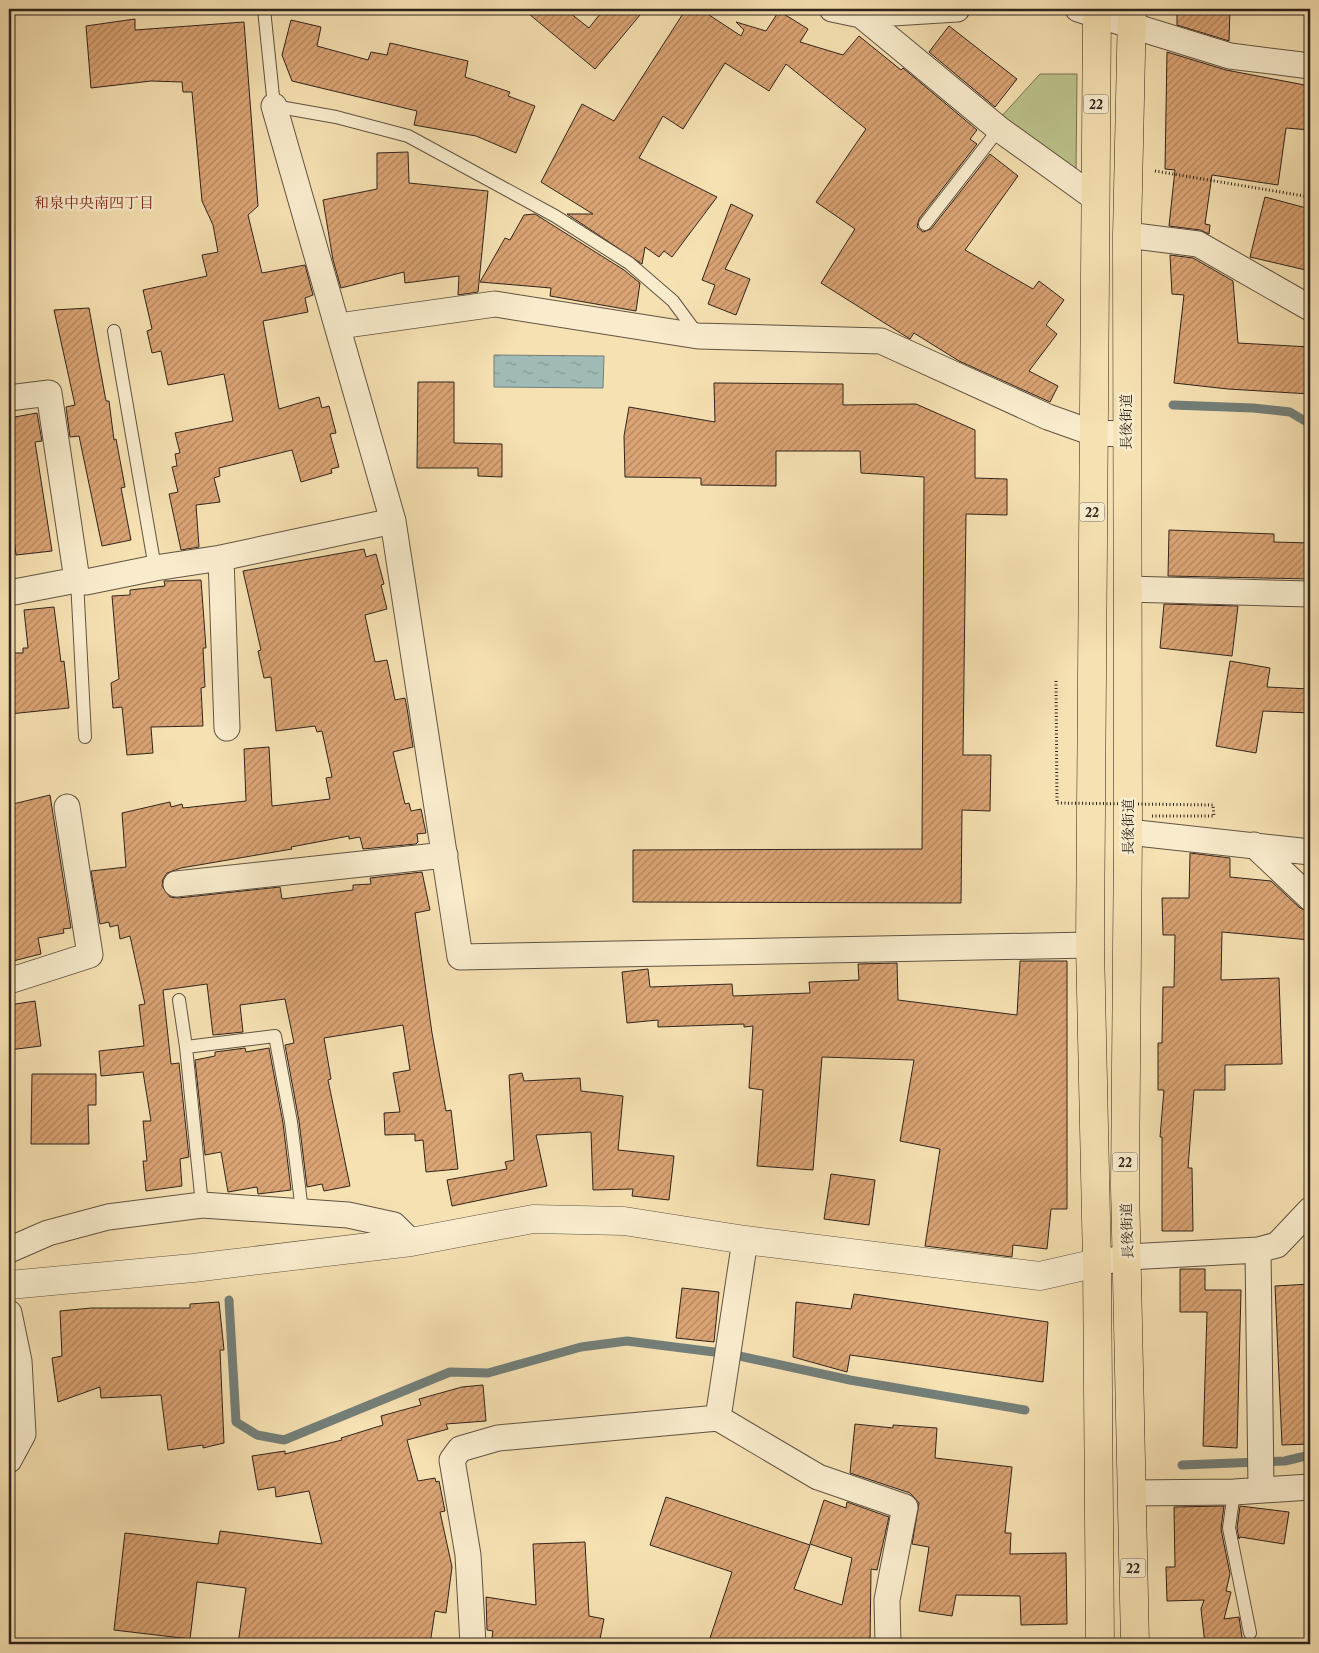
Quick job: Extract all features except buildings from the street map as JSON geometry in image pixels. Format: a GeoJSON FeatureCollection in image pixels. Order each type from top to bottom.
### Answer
{"type":"FeatureCollection","features":[{"type":"Feature","properties":{"kind":"main road","name":"22"},"geometry":{"type":"LineString","coordinates":[[1091,10],[1095,198],[1090,946],[1098,1263],[1100,1644]]}},
{"type":"Feature","properties":{"kind":"main road","name":"長後街道"},"geometry":{"type":"LineString","coordinates":[[1132,17],[1127,166],[1126,589],[1128,832],[1125,1186],[1135,1644]]}},
{"type":"Feature","properties":{"kind":"street"},"geometry":{"type":"LineString","coordinates":[[832,9],[862,15],[957,9]]}},
{"type":"Feature","properties":{"kind":"street"},"geometry":{"type":"LineString","coordinates":[[1091,10],[1132,17],[1230,56],[1309,60]]}},
{"type":"Feature","properties":{"kind":"street"},"geometry":{"type":"LineString","coordinates":[[862,15],[999,129],[1095,198]]}},
{"type":"Feature","properties":{"kind":"street"},"geometry":{"type":"LineString","coordinates":[[274,106],[339,326],[393,521],[460,957],[1090,946]]}},
{"type":"Feature","properties":{"kind":"street"},"geometry":{"type":"LineString","coordinates":[[1127,234],[1198,244],[1310,308]]}},
{"type":"Feature","properties":{"kind":"street"},"geometry":{"type":"LineString","coordinates":[[339,326],[495,304],[698,336],[881,341],[1048,417],[1092,433],[1126,434]]}},
{"type":"Feature","properties":{"kind":"street"},"geometry":{"type":"LineString","coordinates":[[9,398],[49,393],[76,580]]}},
{"type":"Feature","properties":{"kind":"street"},"geometry":{"type":"LineString","coordinates":[[9,594],[76,580],[86,582],[155,568],[221,558],[393,521]]}},
{"type":"Feature","properties":{"kind":"street"},"geometry":{"type":"LineString","coordinates":[[221,558],[227,728]]}},
{"type":"Feature","properties":{"kind":"street"},"geometry":{"type":"LineString","coordinates":[[1126,589],[1310,594]]}},
{"type":"Feature","properties":{"kind":"street"},"geometry":{"type":"LineString","coordinates":[[9,981],[90,955],[66,807]]}},
{"type":"Feature","properties":{"kind":"street"},"geometry":{"type":"LineString","coordinates":[[1128,832],[1310,852]]}},
{"type":"Feature","properties":{"kind":"street"},"geometry":{"type":"LineString","coordinates":[[1254,845],[1310,898]]}},
{"type":"Feature","properties":{"kind":"street"},"geometry":{"type":"LineString","coordinates":[[176,884],[445,855]]}},
{"type":"Feature","properties":{"kind":"street"},"geometry":{"type":"LineString","coordinates":[[9,1250],[48,1233],[108,1217],[202,1205],[348,1215],[394,1225],[411,1242]]}},
{"type":"Feature","properties":{"kind":"street"},"geometry":{"type":"LineString","coordinates":[[9,1285],[193,1268],[411,1242],[533,1219],[624,1221],[745,1240],[1040,1276],[1128,1257],[1258,1250],[1277,1246],[1310,1210]]}},
{"type":"Feature","properties":{"kind":"street"},"geometry":{"type":"LineString","coordinates":[[718,1418],[726,1376],[730,1336],[745,1240]]}},
{"type":"Feature","properties":{"kind":"street"},"geometry":{"type":"LineString","coordinates":[[1258,1250],[1261,1484]]}},
{"type":"Feature","properties":{"kind":"street"},"geometry":{"type":"LineString","coordinates":[[9,1313],[19,1361],[23,1434],[9,1460]]}},
{"type":"Feature","properties":{"kind":"street"},"geometry":{"type":"LineString","coordinates":[[473,1644],[468,1555],[452,1460],[460,1449],[498,1438],[718,1418],[818,1477],[905,1507],[887,1600],[888,1644]]}},
{"type":"Feature","properties":{"kind":"street"},"geometry":{"type":"LineString","coordinates":[[1132,1492],[1234,1492],[1261,1484],[1310,1487]]}},
{"type":"Feature","properties":{"kind":"lane"},"geometry":{"type":"LineString","coordinates":[[264,9],[274,106],[336,117],[408,136],[555,216],[629,264],[673,301],[698,336]]}},
{"type":"Feature","properties":{"kind":"lane"},"geometry":{"type":"LineString","coordinates":[[925,224],[999,129]]}},
{"type":"Feature","properties":{"kind":"lane"},"geometry":{"type":"LineString","coordinates":[[114,331],[155,568]]}},
{"type":"Feature","properties":{"kind":"lane"},"geometry":{"type":"LineString","coordinates":[[76,580],[85,737]]}},
{"type":"Feature","properties":{"kind":"lane"},"geometry":{"type":"LineString","coordinates":[[179,1000],[186,1047],[202,1205]]}},
{"type":"Feature","properties":{"kind":"lane"},"geometry":{"type":"LineString","coordinates":[[186,1047],[275,1036],[291,1122],[302,1211]]}},
{"type":"Feature","properties":{"kind":"lane"},"geometry":{"type":"LineString","coordinates":[[1234,1492],[1229,1528],[1250,1633]]}},
{"type":"Feature","properties":{"kind":"path"},"geometry":{"type":"LineString","coordinates":[[1127,166],[1310,196]]}},
{"type":"Feature","properties":{"kind":"path"},"geometry":{"type":"LineString","coordinates":[[1056,681],[1057,803],[1213,805],[1214,816],[1150,816]]}},
{"type":"Feature","properties":{"kind":"green space"},"geometry":{"type":"Polygon","coordinates":[[[1040,74],[1077,74],[1076,174],[1000,118],[1040,74]]]}},
{"type":"Feature","properties":{"kind":"water"},"geometry":{"type":"Polygon","coordinates":[[[494,355],[604,356],[603,388],[494,387],[494,355]]]}},
{"type":"Feature","properties":{"kind":"waterway"},"geometry":{"type":"LineString","coordinates":[[1173,405],[1253,408],[1290,412],[1310,424]]}},
{"type":"Feature","properties":{"kind":"waterway"},"geometry":{"type":"LineString","coordinates":[[229,1300],[236,1422],[257,1435],[284,1440],[450,1372],[488,1373],[581,1347],[627,1341],[730,1354],[850,1380],[1025,1410]]}},
{"type":"Feature","properties":{"kind":"waterway"},"geometry":{"type":"LineString","coordinates":[[1182,1465],[1285,1461],[1310,1455]]}},
{"type":"Feature","properties":{"kind":"district","name":"和泉中央南四丁目"},"geometry":{"type":"Point","coordinates":[94,202]}}]}
